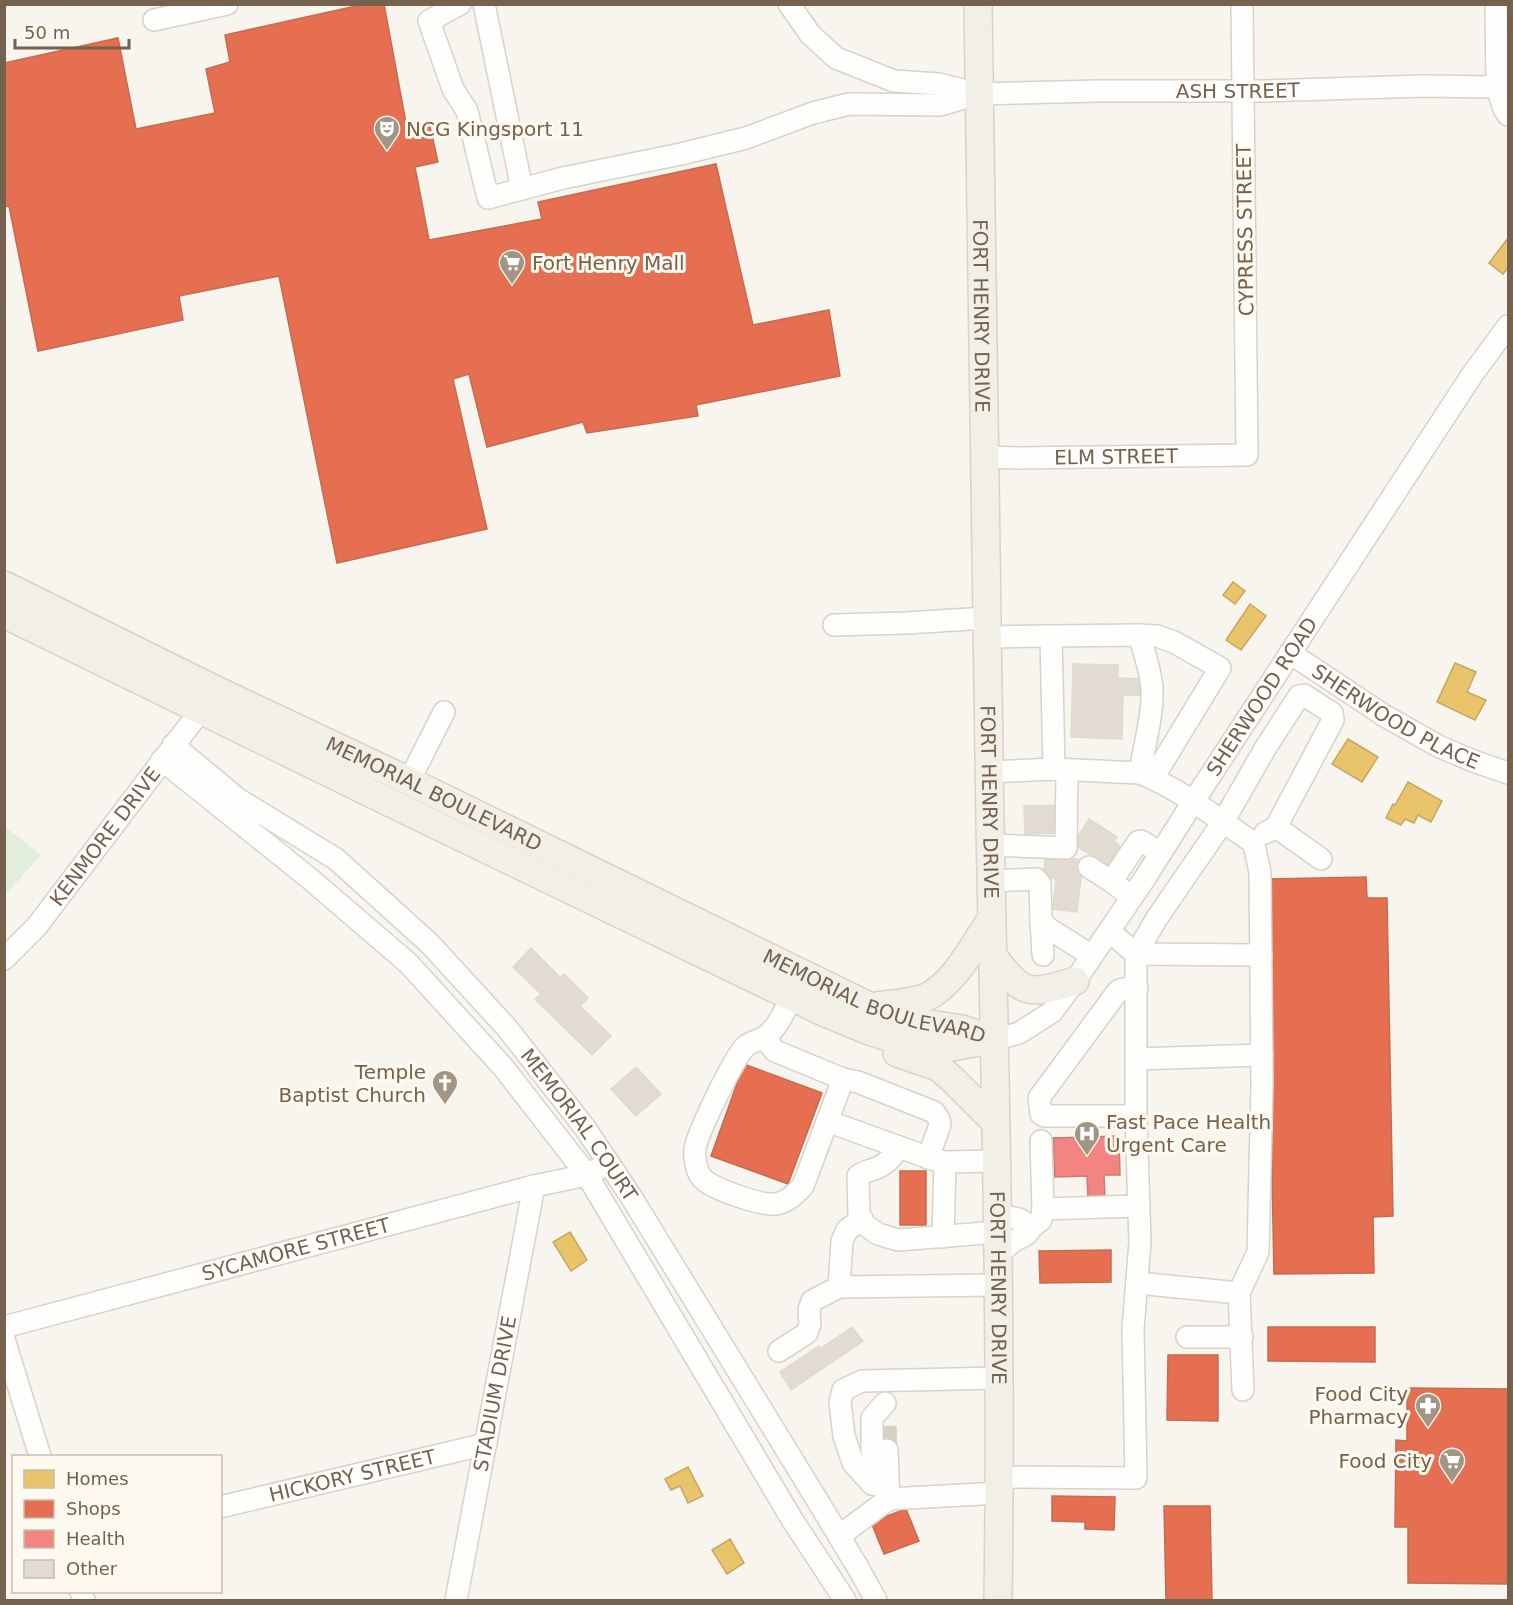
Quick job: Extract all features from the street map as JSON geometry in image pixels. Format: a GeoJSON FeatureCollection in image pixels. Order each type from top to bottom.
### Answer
{"type":"FeatureCollection","features":[{"type":"Feature","properties":{"kind":"main road","name":"FORT HENRY DRIVE"},"geometry":{"type":"LineString","coordinates":[[978,4],[999,1378],[998,1600]]}},
{"type":"Feature","properties":{"kind":"main road","name":"MEMORIAL BOULEVARD"},"geometry":{"type":"LineString","coordinates":[[4,585],[399,807],[823,1012],[872,1032],[905,1042],[952,1047],[994,1040]]}},
{"type":"Feature","properties":{"kind":"main road","name":"MEMORIAL BOULEVARD"},"geometry":{"type":"LineString","coordinates":[[4,614],[409,781],[871,1007],[918,1022],[962,1029],[994,1040]]}},
{"type":"Feature","properties":{"kind":"main road"},"geometry":{"type":"LineString","coordinates":[[399,807],[409,781]]}},
{"type":"Feature","properties":{"kind":"main road"},"geometry":{"type":"LineString","coordinates":[[871,1007],[925,998],[943,986],[992,918]]}},
{"type":"Feature","properties":{"kind":"main road"},"geometry":{"type":"LineString","coordinates":[[992,955],[1023,988],[1037,991],[1048,990],[1075,981]]}},
{"type":"Feature","properties":{"kind":"main road"},"geometry":{"type":"LineString","coordinates":[[823,1012],[873,1046],[938,1067],[995,1122]]}},
{"type":"Feature","properties":{"kind":"street"},"geometry":{"type":"LineString","coordinates":[[154,20],[227,4]]}},
{"type":"Feature","properties":{"kind":"street"},"geometry":{"type":"LineString","coordinates":[[460,4],[429,21],[453,89],[467,111],[488,198],[572,176],[746,138],[813,113],[849,104],[940,105],[978,94]]}},
{"type":"Feature","properties":{"kind":"street"},"geometry":{"type":"LineString","coordinates":[[484,4],[522,189]]}},
{"type":"Feature","properties":{"kind":"street"},"geometry":{"type":"LineString","coordinates":[[789,4],[810,34],[836,58],[894,81],[939,84],[978,94]]}},
{"type":"Feature","properties":{"kind":"street","name":"CYPRESS STREET"},"geometry":{"type":"LineString","coordinates":[[1242,4],[1247,455]]}},
{"type":"Feature","properties":{"kind":"street"},"geometry":{"type":"LineString","coordinates":[[1496,4],[1497,87],[1504,109],[1509,115]]}},
{"type":"Feature","properties":{"kind":"street","name":"ASH STREET"},"geometry":{"type":"LineString","coordinates":[[978,94],[1423,86],[1497,87]]}},
{"type":"Feature","properties":{"kind":"street","name":"SHERWOOD ROAD"},"geometry":{"type":"LineString","coordinates":[[994,1040],[1019,1033],[1052,1012],[1075,981],[1472,375],[1509,326]]}},
{"type":"Feature","properties":{"kind":"street","name":"ELM STREET"},"geometry":{"type":"LineString","coordinates":[[984,457],[1247,455]]}},
{"type":"Feature","properties":{"kind":"street"},"geometry":{"type":"LineString","coordinates":[[834,625],[906,623],[986,628],[1051,636],[1157,636],[1174,642],[1220,668],[1146,775]]}},
{"type":"Feature","properties":{"kind":"street"},"geometry":{"type":"LineString","coordinates":[[1139,635],[1152,690],[1146,775]]}},
{"type":"Feature","properties":{"kind":"street"},"geometry":{"type":"LineString","coordinates":[[990,845],[1066,848],[1051,636]]}},
{"type":"Feature","properties":{"kind":"street","name":"SHERWOOD PLACE"},"geometry":{"type":"LineString","coordinates":[[1290,653],[1418,736],[1440,747],[1509,772]]}},
{"type":"Feature","properties":{"kind":"street"},"geometry":{"type":"LineString","coordinates":[[999,1378],[862,1381],[843,1390],[840,1402],[844,1436],[853,1463],[883,1491],[1136,1478],[1133,1329],[1140,1242],[1136,1116],[1136,954],[1157,918],[1222,822],[1299,696],[1304,695],[1332,713],[1333,720],[1276,827],[1251,841]]}},
{"type":"Feature","properties":{"kind":"street","name":"KENMORE DRIVE"},"geometry":{"type":"LineString","coordinates":[[4,959],[37,926],[209,700]]}},
{"type":"Feature","properties":{"kind":"street"},"geometry":{"type":"LineString","coordinates":[[409,781],[444,712]]}},
{"type":"Feature","properties":{"kind":"street"},"geometry":{"type":"LineString","coordinates":[[1241,729],[1266,747]]}},
{"type":"Feature","properties":{"kind":"street","name":"MEMORIAL COURT"},"geometry":{"type":"LineString","coordinates":[[168,752],[336,859],[430,944],[507,1028],[585,1128],[609,1163],[819,1503],[876,1600]]}},
{"type":"Feature","properties":{"kind":"street","name":"MEMORIAL COURT"},"geometry":{"type":"LineString","coordinates":[[168,752],[408,963],[503,1067],[587,1175],[792,1521],[845,1600]]}},
{"type":"Feature","properties":{"kind":"street"},"geometry":{"type":"LineString","coordinates":[[989,772],[1061,770],[1146,775],[1193,802],[1254,845],[1260,872],[1262,1055],[1258,1252],[1239,1293],[1243,1390]]}},
{"type":"Feature","properties":{"kind":"street"},"geometry":{"type":"LineString","coordinates":[[1276,827],[1322,859]]}},
{"type":"Feature","properties":{"kind":"street"},"geometry":{"type":"LineString","coordinates":[[1112,882],[1138,842],[1141,841],[1161,853]]}},
{"type":"Feature","properties":{"kind":"street"},"geometry":{"type":"LineString","coordinates":[[1089,867],[1132,897]]}},
{"type":"Feature","properties":{"kind":"street"},"geometry":{"type":"LineString","coordinates":[[991,881],[1036,879],[1040,884],[1043,955]]}},
{"type":"Feature","properties":{"kind":"street"},"geometry":{"type":"LineString","coordinates":[[1041,921],[1048,928],[1092,956]]}},
{"type":"Feature","properties":{"kind":"street"},"geometry":{"type":"LineString","coordinates":[[1109,931],[1136,954],[1261,955]]}},
{"type":"Feature","properties":{"kind":"street"},"geometry":{"type":"LineString","coordinates":[[408,963],[430,944]]}},
{"type":"Feature","properties":{"kind":"street"},"geometry":{"type":"LineString","coordinates":[[1136,1116],[1044,1116],[1041,1113],[1039,1098],[1118,991],[1137,988]]}},
{"type":"Feature","properties":{"kind":"street"},"geometry":{"type":"LineString","coordinates":[[792,997],[774,1029],[746,1046],[734,1063],[695,1146],[694,1159],[702,1178],[718,1189],[762,1203],[776,1204],[791,1198],[803,1186],[843,1079]]}},
{"type":"Feature","properties":{"kind":"street"},"geometry":{"type":"LineString","coordinates":[[764,1037],[775,1051],[934,1112],[940,1125],[936,1160],[943,1237]]}},
{"type":"Feature","properties":{"kind":"street"},"geometry":{"type":"LineString","coordinates":[[1137,1059],[1262,1055]]}},
{"type":"Feature","properties":{"kind":"street"},"geometry":{"type":"LineString","coordinates":[[827,1121],[936,1160],[996,1161]]}},
{"type":"Feature","properties":{"kind":"street"},"geometry":{"type":"LineString","coordinates":[[899,1147],[895,1155],[878,1167],[858,1176],[859,1214],[865,1225],[878,1234],[898,1240],[997,1234],[1014,1241],[1027,1234],[1038,1218],[1041,1141]]}},
{"type":"Feature","properties":{"kind":"street","name":"SYCAMORE STREET"},"geometry":{"type":"LineString","coordinates":[[4,1328],[534,1186],[587,1175],[609,1163]]}},
{"type":"Feature","properties":{"kind":"street","name":"STADIUM DRIVE"},"geometry":{"type":"LineString","coordinates":[[456,1600],[534,1186]]}},
{"type":"Feature","properties":{"kind":"street"},"geometry":{"type":"LineString","coordinates":[[997,1234],[1019,1219],[1138,1206]]}},
{"type":"Feature","properties":{"kind":"street"},"geometry":{"type":"LineString","coordinates":[[839,1287],[842,1240],[848,1230],[862,1219]]}},
{"type":"Feature","properties":{"kind":"street"},"geometry":{"type":"LineString","coordinates":[[1137,1283],[1239,1293]]}},
{"type":"Feature","properties":{"kind":"street"},"geometry":{"type":"LineString","coordinates":[[779,1351],[807,1333],[812,1300],[839,1287],[997,1285]]}},
{"type":"Feature","properties":{"kind":"street"},"geometry":{"type":"LineString","coordinates":[[1187,1337],[1242,1336]]}},
{"type":"Feature","properties":{"kind":"street"},"geometry":{"type":"LineString","coordinates":[[4,1339],[40,1455]]}},
{"type":"Feature","properties":{"kind":"street"},"geometry":{"type":"LineString","coordinates":[[885,1380],[886,1426]]}},
{"type":"Feature","properties":{"kind":"street"},"geometry":{"type":"LineString","coordinates":[[883,1491],[872,1418],[885,1403]]}},
{"type":"Feature","properties":{"kind":"street","name":"HICKORY STREET"},"geometry":{"type":"LineString","coordinates":[[222,1507],[486,1444]]}},
{"type":"Feature","properties":{"kind":"street"},"geometry":{"type":"LineString","coordinates":[[839,1536],[883,1491],[887,1450]]}},
{"type":"Feature","properties":{"kind":"street"},"geometry":{"type":"LineString","coordinates":[[792,1521],[819,1503]]}},
{"type":"Feature","properties":{"kind":"green space"},"geometry":{"type":"Polygon","coordinates":[[[5,827],[41,855],[5,895],[5,827]]]}},
{"type":"Feature","properties":{"kind":"building: Homes"},"geometry":{"type":"Polygon","coordinates":[[[1508,238],[1508,268],[1503,274],[1489,263],[1508,238]]]}},
{"type":"Feature","properties":{"kind":"building: Homes"},"geometry":{"type":"Polygon","coordinates":[[[1233,582],[1245,591],[1235,604],[1223,595],[1233,582]]]}},
{"type":"Feature","properties":{"kind":"building: Homes"},"geometry":{"type":"Polygon","coordinates":[[[1250,604],[1266,616],[1241,650],[1226,640],[1250,604]]]}},
{"type":"Feature","properties":{"kind":"building: Homes"},"geometry":{"type":"Polygon","coordinates":[[[1455,663],[1476,672],[1467,692],[1486,700],[1475,720],[1437,702],[1455,663]]]}},
{"type":"Feature","properties":{"kind":"building: Homes"},"geometry":{"type":"Polygon","coordinates":[[[1348,739],[1378,757],[1362,782],[1332,764],[1348,739]]]}},
{"type":"Feature","properties":{"kind":"building: Homes"},"geometry":{"type":"Polygon","coordinates":[[[1408,782],[1442,801],[1431,822],[1418,815],[1414,823],[1405,819],[1401,825],[1386,818],[1408,782]]]}},
{"type":"Feature","properties":{"kind":"building: Homes"},"geometry":{"type":"Polygon","coordinates":[[[570,1232],[587,1260],[571,1271],[553,1242],[570,1232]]]}},
{"type":"Feature","properties":{"kind":"building: Homes"},"geometry":{"type":"Polygon","coordinates":[[[688,1467],[703,1496],[688,1503],[680,1486],[671,1490],[665,1479],[688,1467]]]}},
{"type":"Feature","properties":{"kind":"building: Homes"},"geometry":{"type":"Polygon","coordinates":[[[730,1539],[744,1563],[727,1574],[712,1550],[730,1539]]]}},
{"type":"Feature","properties":{"kind":"building: Shops","name":"Fort Henry Mall"},"geometry":{"type":"Polygon","coordinates":[[[365,4],[384,4],[407,128],[429,122],[438,162],[415,167],[429,240],[542,219],[538,202],[716,164],[753,325],[829,310],[840,376],[696,405],[698,416],[587,433],[583,422],[487,447],[469,374],[453,379],[487,529],[337,563],[279,276],[179,296],[183,320],[38,351],[9,206],[4,207],[4,63],[118,38],[136,129],[215,113],[206,69],[230,62],[225,35],[365,4]]]}},
{"type":"Feature","properties":{"kind":"building: Shops"},"geometry":{"type":"Polygon","coordinates":[[[1366,877],[1367,898],[1387,898],[1393,1216],[1373,1217],[1374,1273],[1274,1274],[1266,879],[1366,877]]]}},
{"type":"Feature","properties":{"kind":"building: Shops"},"geometry":{"type":"Polygon","coordinates":[[[744,1064],[822,1093],[788,1184],[711,1156],[744,1064]]]}},
{"type":"Feature","properties":{"kind":"building: Shops"},"geometry":{"type":"Polygon","coordinates":[[[900,1171],[926,1171],[926,1225],[900,1225],[900,1171]]]}},
{"type":"Feature","properties":{"kind":"building: Shops"},"geometry":{"type":"Polygon","coordinates":[[[1111,1250],[1111,1282],[1040,1283],[1039,1251],[1111,1250]]]}},
{"type":"Feature","properties":{"kind":"building: Shops"},"geometry":{"type":"Polygon","coordinates":[[[1268,1327],[1375,1327],[1375,1362],[1268,1361],[1268,1327]]]}},
{"type":"Feature","properties":{"kind":"building: Shops"},"geometry":{"type":"Polygon","coordinates":[[[1168,1355],[1218,1355],[1218,1421],[1167,1420],[1168,1355]]]}},
{"type":"Feature","properties":{"kind":"building: Shops","name":"Food City"},"geometry":{"type":"Polygon","coordinates":[[[1407,1388],[1508,1389],[1508,1584],[1408,1583],[1408,1527],[1395,1527],[1396,1440],[1407,1441],[1407,1388]]]}},
{"type":"Feature","properties":{"kind":"building: Shops"},"geometry":{"type":"Polygon","coordinates":[[[1052,1496],[1115,1497],[1114,1530],[1085,1529],[1085,1522],[1052,1521],[1052,1496]]]}},
{"type":"Feature","properties":{"kind":"building: Shops"},"geometry":{"type":"Polygon","coordinates":[[[1164,1506],[1210,1506],[1212,1600],[1166,1600],[1164,1506]]]}},
{"type":"Feature","properties":{"kind":"building: Shops"},"geometry":{"type":"Polygon","coordinates":[[[906,1509],[919,1541],[884,1554],[871,1522],[906,1509]]]}},
{"type":"Feature","properties":{"kind":"building: Health","name":"Fast Pace Health Urgent Care"},"geometry":{"type":"Polygon","coordinates":[[[1119,1136],[1120,1175],[1104,1175],[1105,1198],[1088,1199],[1087,1176],[1055,1177],[1053,1138],[1119,1136]]]}},
{"type":"Feature","properties":{"kind":"building: Other"},"geometry":{"type":"Polygon","coordinates":[[[1073,664],[1118,665],[1118,678],[1142,679],[1141,695],[1123,695],[1122,739],[1071,737],[1073,664]]]}},
{"type":"Feature","properties":{"kind":"building: Other"},"geometry":{"type":"Polygon","coordinates":[[[1064,805],[1065,833],[1025,834],[1024,806],[1064,805]]]}},
{"type":"Feature","properties":{"kind":"building: Other"},"geometry":{"type":"Polygon","coordinates":[[[1089,819],[1117,837],[1114,841],[1122,848],[1107,871],[1089,859],[1091,855],[1073,844],[1089,819]]]}},
{"type":"Feature","properties":{"kind":"building: Other"},"geometry":{"type":"Polygon","coordinates":[[[1046,855],[1083,860],[1077,912],[1053,909],[1056,879],[1043,877],[1046,855]]]}},
{"type":"Feature","properties":{"kind":"building: Other"},"geometry":{"type":"Polygon","coordinates":[[[531,948],[560,977],[564,974],[588,998],[580,1006],[611,1036],[592,1055],[535,999],[541,994],[513,967],[531,948]]]}},
{"type":"Feature","properties":{"kind":"building: Other"},"geometry":{"type":"Polygon","coordinates":[[[636,1067],[661,1094],[636,1116],[611,1089],[636,1067]]]}},
{"type":"Feature","properties":{"kind":"building: Other"},"geometry":{"type":"Polygon","coordinates":[[[852,1327],[863,1341],[791,1390],[780,1372],[852,1327]]]}},
{"type":"Feature","properties":{"kind":"tunnel"},"geometry":{"type":"LineString","coordinates":[[886,1426],[887,1450]]}},
{"type":"Feature","properties":{"kind":"place","name":"NCG Kingsport 11"},"geometry":{"type":"Point","coordinates":[387,152]}},
{"type":"Feature","properties":{"kind":"place","name":"Fort Henry Mall"},"geometry":{"type":"Point","coordinates":[512,286]}},
{"type":"Feature","properties":{"kind":"place","name":"Temple Baptist Church"},"geometry":{"type":"Point","coordinates":[445,1106]}},
{"type":"Feature","properties":{"kind":"place","name":"Fast Pace Health Urgent Care"},"geometry":{"type":"Point","coordinates":[1087,1157]}},
{"type":"Feature","properties":{"kind":"place","name":"Food City Pharmacy"},"geometry":{"type":"Point","coordinates":[1428,1429]}},
{"type":"Feature","properties":{"kind":"place","name":"Food City"},"geometry":{"type":"Point","coordinates":[1452,1484]}}]}
